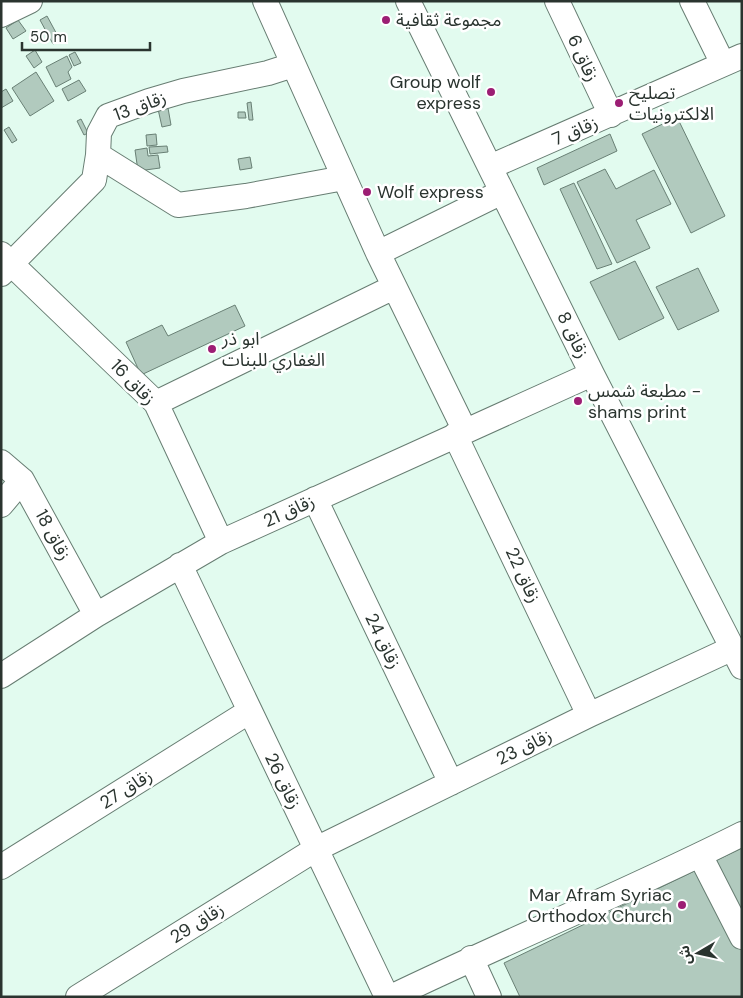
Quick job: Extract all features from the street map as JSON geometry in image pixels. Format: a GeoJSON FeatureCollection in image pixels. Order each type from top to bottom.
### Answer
{"type":"FeatureCollection","features":[{"type":"Feature","properties":{"kind":"street"},"geometry":{"type":"LineString","coordinates":[[1,15],[30,1]]}},
{"type":"Feature","properties":{"kind":"street","name":"زقاق 22"},"geometry":{"type":"LineString","coordinates":[[265,1],[589,715]]}},
{"type":"Feature","properties":{"kind":"street","name":"زقاق 8"},"geometry":{"type":"LineString","coordinates":[[408,1],[592,374],[737,658]]}},
{"type":"Feature","properties":{"kind":"street","name":"زقاق 6"},"geometry":{"type":"LineString","coordinates":[[557,1],[611,115]]}},
{"type":"Feature","properties":{"kind":"street"},"geometry":{"type":"LineString","coordinates":[[692,1],[732,60]]}},
{"type":"Feature","properties":{"kind":"street","name":"زقاق 7"},"geometry":{"type":"LineString","coordinates":[[490,168],[732,60]]}},
{"type":"Feature","properties":{"kind":"street","name":"زقاق 13"},"geometry":{"type":"LineString","coordinates":[[5,264],[94,180],[99,132],[108,116],[183,91],[268,73],[293,65]]}},
{"type":"Feature","properties":{"kind":"street"},"geometry":{"type":"LineString","coordinates":[[98,155],[178,205],[246,196],[344,178]]}},
{"type":"Feature","properties":{"kind":"street"},"geometry":{"type":"LineString","coordinates":[[378,253],[502,192]]}},
{"type":"Feature","properties":{"kind":"street","name":"زقاق 16"},"geometry":{"type":"LineString","coordinates":[[5,264],[156,403],[222,542]]}},
{"type":"Feature","properties":{"kind":"street"},"geometry":{"type":"LineString","coordinates":[[156,403],[394,287]]}},
{"type":"Feature","properties":{"kind":"street","name":"زقاق 21"},"geometry":{"type":"LineString","coordinates":[[1,676],[96,615],[222,542],[592,374]]}},
{"type":"Feature","properties":{"kind":"street","name":"زقاق 18"},"geometry":{"type":"LineString","coordinates":[[1,462],[22,480],[96,615]]}},
{"type":"Feature","properties":{"kind":"street"},"geometry":{"type":"LineString","coordinates":[[1,505],[22,480]]}},
{"type":"Feature","properties":{"kind":"street","name":"زقاق 24"},"geometry":{"type":"LineString","coordinates":[[315,499],[451,783]]}},
{"type":"Feature","properties":{"kind":"street","name":"زقاق 26"},"geometry":{"type":"LineString","coordinates":[[180,565],[387,997]]}},
{"type":"Feature","properties":{"kind":"street","name":"زقاق 23"},"geometry":{"type":"LineString","coordinates":[[316,849],[589,715],[737,658]]}},
{"type":"Feature","properties":{"kind":"street","name":"زقاق 27"},"geometry":{"type":"LineString","coordinates":[[1,867],[250,711]]}},
{"type":"Feature","properties":{"kind":"street"},"geometry":{"type":"LineString","coordinates":[[391,997],[471,958],[700,855],[742,834]]}},
{"type":"Feature","properties":{"kind":"street","name":"زقاق 29"},"geometry":{"type":"LineString","coordinates":[[78,997],[316,849]]}},
{"type":"Feature","properties":{"kind":"street"},"geometry":{"type":"LineString","coordinates":[[700,855],[742,936]]}},
{"type":"Feature","properties":{"kind":"street"},"geometry":{"type":"LineString","coordinates":[[471,958],[489,997]]}},
{"type":"Feature","properties":{"kind":"building"},"geometry":{"type":"Polygon","coordinates":[[[47,16],[60,40],[53,44],[40,20],[47,16]]]}},
{"type":"Feature","properties":{"kind":"building"},"geometry":{"type":"Polygon","coordinates":[[[18,20],[26,31],[13,39],[6,28],[18,20]]]}},
{"type":"Feature","properties":{"kind":"building"},"geometry":{"type":"Polygon","coordinates":[[[35,50],[42,62],[34,68],[26,56],[35,50]]]}},
{"type":"Feature","properties":{"kind":"building"},"geometry":{"type":"Polygon","coordinates":[[[75,52],[81,63],[74,66],[69,55],[75,52]]]}},
{"type":"Feature","properties":{"kind":"building"},"geometry":{"type":"Polygon","coordinates":[[[67,56],[72,67],[68,72],[71,79],[56,87],[46,67],[67,56]]]}},
{"type":"Feature","properties":{"kind":"building"},"geometry":{"type":"Polygon","coordinates":[[[36,72],[54,101],[30,116],[12,88],[36,72]]]}},
{"type":"Feature","properties":{"kind":"building"},"geometry":{"type":"Polygon","coordinates":[[[79,80],[86,91],[68,101],[62,89],[79,80]]]}},
{"type":"Feature","properties":{"kind":"building"},"geometry":{"type":"Polygon","coordinates":[[[6,89],[13,101],[1,108],[1,92],[6,89]]]}},
{"type":"Feature","properties":{"kind":"building"},"geometry":{"type":"Polygon","coordinates":[[[251,102],[253,120],[249,120],[247,103],[251,102]]]}},
{"type":"Feature","properties":{"kind":"building"},"geometry":{"type":"Polygon","coordinates":[[[168,108],[171,125],[162,127],[158,109],[168,108]]]}},
{"type":"Feature","properties":{"kind":"building"},"geometry":{"type":"Polygon","coordinates":[[[238,112],[245,112],[246,118],[238,118],[238,112]]]}},
{"type":"Feature","properties":{"kind":"building"},"geometry":{"type":"Polygon","coordinates":[[[677,117],[725,216],[691,233],[642,134],[677,117]]]}},
{"type":"Feature","properties":{"kind":"building"},"geometry":{"type":"Polygon","coordinates":[[[81,119],[88,133],[84,135],[77,121],[81,119]]]}},
{"type":"Feature","properties":{"kind":"building"},"geometry":{"type":"Polygon","coordinates":[[[9,127],[17,140],[12,143],[4,130],[9,127]]]}},
{"type":"Feature","properties":{"kind":"building"},"geometry":{"type":"Polygon","coordinates":[[[156,134],[157,145],[147,146],[146,135],[156,134]]]}},
{"type":"Feature","properties":{"kind":"building"},"geometry":{"type":"Polygon","coordinates":[[[610,134],[617,151],[544,185],[537,168],[610,134]]]}},
{"type":"Feature","properties":{"kind":"building"},"geometry":{"type":"Polygon","coordinates":[[[167,146],[168,152],[150,154],[149,147],[167,146]]]}},
{"type":"Feature","properties":{"kind":"building"},"geometry":{"type":"Polygon","coordinates":[[[147,148],[148,156],[158,155],[160,168],[138,171],[135,150],[147,148]]]}},
{"type":"Feature","properties":{"kind":"building"},"geometry":{"type":"Polygon","coordinates":[[[250,157],[252,168],[240,170],[238,159],[250,157]]]}},
{"type":"Feature","properties":{"kind":"building"},"geometry":{"type":"Polygon","coordinates":[[[605,169],[616,189],[654,170],[671,204],[636,220],[650,248],[617,263],[577,182],[605,169]]]}},
{"type":"Feature","properties":{"kind":"building"},"geometry":{"type":"Polygon","coordinates":[[[574,183],[612,264],[597,269],[560,189],[574,183]]]}},
{"type":"Feature","properties":{"kind":"building"},"geometry":{"type":"Polygon","coordinates":[[[635,261],[664,318],[619,340],[590,282],[635,261]]]}},
{"type":"Feature","properties":{"kind":"building"},"geometry":{"type":"Polygon","coordinates":[[[698,268],[719,311],[678,330],[656,287],[698,268]]]}},
{"type":"Feature","properties":{"kind":"building"},"geometry":{"type":"Polygon","coordinates":[[[235,305],[245,326],[141,375],[126,342],[162,325],[168,336],[235,305]]]}},
{"type":"Feature","properties":{"kind":"building","name":"Mar Afram Syriac Orthodox Church"},"geometry":{"type":"Polygon","coordinates":[[[742,848],[742,997],[520,997],[504,963],[742,848]]]}},
{"type":"Feature","properties":{"kind":"place","name":"مجموعة ثقافية"},"geometry":{"type":"Point","coordinates":[386,20]}},
{"type":"Feature","properties":{"kind":"place","name":"Group wolf express"},"geometry":{"type":"Point","coordinates":[491,92]}},
{"type":"Feature","properties":{"kind":"place","name":"تصليح الالكترونيات"},"geometry":{"type":"Point","coordinates":[619,103]}},
{"type":"Feature","properties":{"kind":"place","name":"Wolf express"},"geometry":{"type":"Point","coordinates":[367,192]}},
{"type":"Feature","properties":{"kind":"place","name":"ابو ذر الغفاري للبنات"},"geometry":{"type":"Point","coordinates":[212,349]}},
{"type":"Feature","properties":{"kind":"place","name":"مطبعة شمس - shams print"},"geometry":{"type":"Point","coordinates":[578,401]}},
{"type":"Feature","properties":{"kind":"place","name":"Mar Afram Syriac Orthodox Church"},"geometry":{"type":"Point","coordinates":[682,905]}}]}
